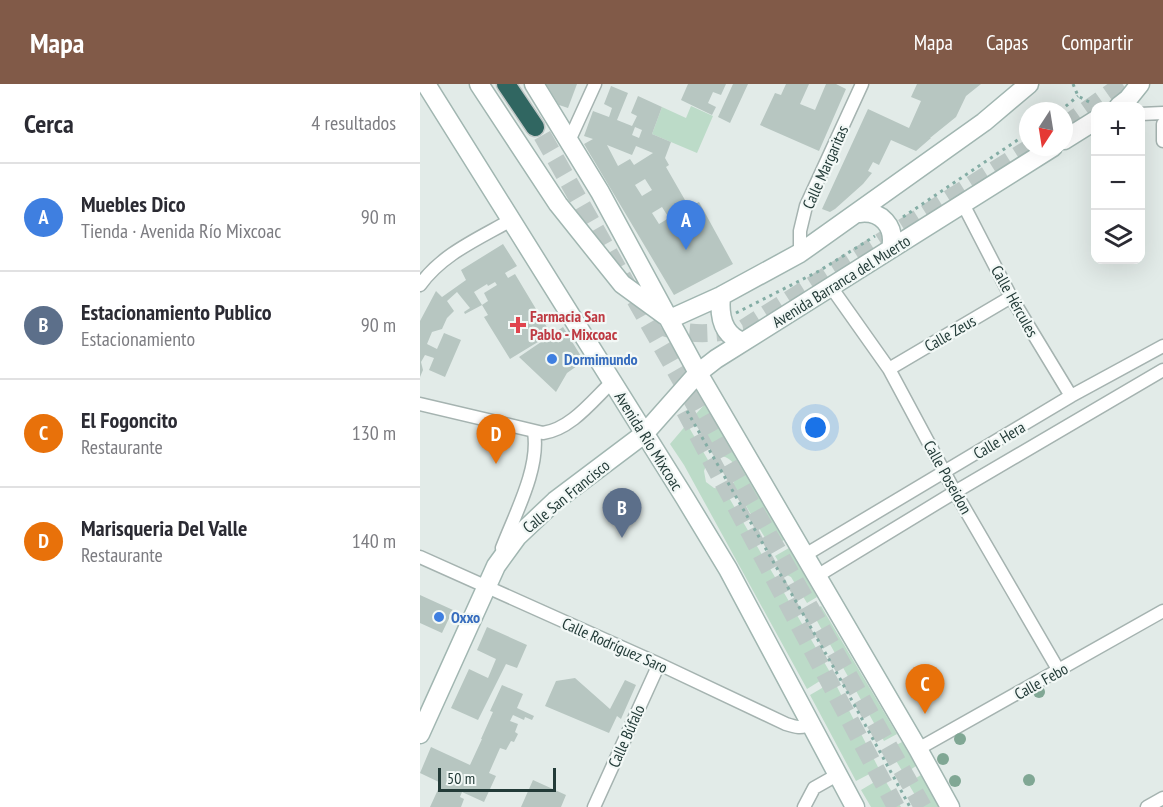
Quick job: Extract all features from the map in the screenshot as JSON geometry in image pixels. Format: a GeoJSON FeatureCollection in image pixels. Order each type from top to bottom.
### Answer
{"type":"FeatureCollection","features":[{"type":"Feature","properties":{"kind":"highway"},"geometry":{"type":"LineString","coordinates":[[506,84],[535,127]]}},
{"type":"Feature","properties":{"kind":"main road","name":"Avenida Río Mixcoac"},"geometry":{"type":"LineString","coordinates":[[426,84],[728,569],[855,807]]}},
{"type":"Feature","properties":{"kind":"main road"},"geometry":{"type":"LineString","coordinates":[[478,84],[558,204],[622,284],[670,319]]}},
{"type":"Feature","properties":{"kind":"main road"},"geometry":{"type":"LineString","coordinates":[[534,84],[570,141],[698,373],[950,807]]}},
{"type":"Feature","properties":{"kind":"main road"},"geometry":{"type":"LineString","coordinates":[[670,319],[721,296],[800,253],[984,122],[1029,84]]}},
{"type":"Feature","properties":{"kind":"main road"},"geometry":{"type":"LineString","coordinates":[[1124,102],[1140,84]]}},
{"type":"Feature","properties":{"kind":"main road"},"geometry":{"type":"LineString","coordinates":[[1073,132],[1091,116]]}},
{"type":"Feature","properties":{"kind":"main road","name":"Avenida Barranca del Muerto"},"geometry":{"type":"LineString","coordinates":[[644,434],[698,373],[716,359],[1039,156]]}},
{"type":"Feature","properties":{"kind":"main road"},"geometry":{"type":"LineString","coordinates":[[858,213],[873,213],[880,216],[890,226],[891,249]]}},
{"type":"Feature","properties":{"kind":"main road"},"geometry":{"type":"LineString","coordinates":[[721,296],[719,314],[725,329],[735,339],[743,342]]}},
{"type":"Feature","properties":{"kind":"main road","name":"Calle San Francisco"},"geometry":{"type":"LineString","coordinates":[[420,734],[496,566],[517,537],[541,513],[644,434]]}},
{"type":"Feature","properties":{"kind":"street"},"geometry":{"type":"LineString","coordinates":[[570,141],[595,84]]}},
{"type":"Feature","properties":{"kind":"street","name":"Calle Margaritas"},"geometry":{"type":"LineString","coordinates":[[800,253],[800,231],[806,206],[862,84]]}},
{"type":"Feature","properties":{"kind":"street"},"geometry":{"type":"LineString","coordinates":[[1145,114],[1163,113]]}},
{"type":"Feature","properties":{"kind":"street"},"geometry":{"type":"LineString","coordinates":[[1163,124],[1163,141]]}},
{"type":"Feature","properties":{"kind":"street","name":"Calle Hércules"},"geometry":{"type":"LineString","coordinates":[[963,204],[1011,297],[1071,396]]}},
{"type":"Feature","properties":{"kind":"street"},"geometry":{"type":"LineString","coordinates":[[420,285],[430,270],[448,256],[511,220]]}},
{"type":"Feature","properties":{"kind":"street","name":"Calle Poseidon"},"geometry":{"type":"LineString","coordinates":[[831,287],[889,369],[956,492],[1059,671]]}},
{"type":"Feature","properties":{"kind":"street","name":"Calle Zeus"},"geometry":{"type":"LineString","coordinates":[[889,369],[1011,297]]}},
{"type":"Feature","properties":{"kind":"street","name":"Calle Hera"},"geometry":{"type":"LineString","coordinates":[[805,555],[1071,396],[1163,346]]}},
{"type":"Feature","properties":{"kind":"street","name":"Calle Hera"},"geometry":{"type":"LineString","coordinates":[[817,576],[1163,370]]}},
{"type":"Feature","properties":{"kind":"street"},"geometry":{"type":"LineString","coordinates":[[420,404],[534,432],[552,432],[566,425],[612,382]]}},
{"type":"Feature","properties":{"kind":"street","name":"Calle San Francisco"},"geometry":{"type":"LineString","coordinates":[[496,566],[534,464],[536,448],[534,432]]}},
{"type":"Feature","properties":{"kind":"street","name":"Calle Rodríguez Saro"},"geometry":{"type":"LineString","coordinates":[[420,557],[659,664],[795,728],[811,724]]}},
{"type":"Feature","properties":{"kind":"street","name":"Calle Febo"},"geometry":{"type":"LineString","coordinates":[[918,749],[1163,611]]}},
{"type":"Feature","properties":{"kind":"street","name":"Calle Búfalo"},"geometry":{"type":"LineString","coordinates":[[594,807],[659,664]]}},
{"type":"Feature","properties":{"kind":"street"},"geometry":{"type":"LineString","coordinates":[[804,807],[814,788],[837,775]]}},
{"type":"Feature","properties":{"kind":"street"},"geometry":{"type":"LineString","coordinates":[[1147,807],[1163,798]]}},
{"type":"Feature","properties":{"kind":"path"},"geometry":{"type":"LineString","coordinates":[[1073,84],[1078,96],[1091,107]]}},
{"type":"Feature","properties":{"kind":"path"},"geometry":{"type":"LineString","coordinates":[[1071,102],[1078,96]]}},
{"type":"Feature","properties":{"kind":"path"},"geometry":{"type":"LineString","coordinates":[[722,320],[819,272],[1019,139]]}},
{"type":"Feature","properties":{"kind":"path"},"geometry":{"type":"LineString","coordinates":[[678,396],[838,675],[910,807]]}},
{"type":"Feature","properties":{"kind":"green space"},"geometry":{"type":"Polygon","coordinates":[[[691,106],[713,116],[697,153],[652,134],[662,107],[686,118],[691,106]]]}},
{"type":"Feature","properties":{"kind":"green space"},"geometry":{"type":"Polygon","coordinates":[[[705,404],[784,540],[771,548],[733,484],[736,474],[734,464],[723,456],[717,456],[694,416],[705,404]]]}},
{"type":"Feature","properties":{"kind":"green space"},"geometry":{"type":"Polygon","coordinates":[[[687,424],[708,460],[704,471],[706,482],[714,488],[724,489],[831,674],[807,689],[684,465],[670,444],[687,424]]]}},
{"type":"Feature","properties":{"kind":"green space"},"geometry":{"type":"Polygon","coordinates":[[[789,548],[817,597],[807,603],[775,556],[789,548]]]}},
{"type":"Feature","properties":{"kind":"green space"},"geometry":{"type":"Polygon","coordinates":[[[821,606],[897,734],[884,741],[812,612],[821,606]]]}},
{"type":"Feature","properties":{"kind":"green space"},"geometry":{"type":"Polygon","coordinates":[[[834,681],[879,769],[856,781],[810,695],[834,681]]]}},
{"type":"Feature","properties":{"kind":"green space"},"geometry":{"type":"Polygon","coordinates":[[[902,742],[916,766],[904,774],[889,749],[902,742]]]}},
{"type":"Feature","properties":{"kind":"green space"},"geometry":{"type":"Polygon","coordinates":[[[921,775],[939,807],[922,807],[908,783],[921,775]]]}},
{"type":"Feature","properties":{"kind":"green space"},"geometry":{"type":"Polygon","coordinates":[[[883,777],[901,807],[871,807],[861,790],[883,777]]]}},
{"type":"Feature","properties":{"kind":"building"},"geometry":{"type":"Polygon","coordinates":[[[546,84],[577,84],[568,108],[559,105],[546,84]]]}},
{"type":"Feature","properties":{"kind":"building"},"geometry":{"type":"Polygon","coordinates":[[[688,84],[726,84],[721,95],[713,92],[708,103],[716,107],[712,115],[681,100],[688,84]]]}},
{"type":"Feature","properties":{"kind":"building"},"geometry":{"type":"Polygon","coordinates":[[[733,84],[748,84],[730,123],[718,117],[733,84]]]}},
{"type":"Feature","properties":{"kind":"building"},"geometry":{"type":"Polygon","coordinates":[[[786,84],[809,84],[800,104],[815,110],[826,84],[836,84],[846,89],[819,151],[760,125],[775,93],[781,95],[786,84]]]}},
{"type":"Feature","properties":{"kind":"building"},"geometry":{"type":"Polygon","coordinates":[[[917,84],[981,84],[966,96],[956,117],[916,151],[891,140],[879,165],[873,162],[868,171],[872,173],[863,184],[835,209],[830,212],[822,209],[868,109],[909,128],[921,101],[911,97],[917,84]]]}},
{"type":"Feature","properties":{"kind":"building"},"geometry":{"type":"Polygon","coordinates":[[[611,86],[628,93],[617,120],[632,126],[637,116],[631,113],[638,96],[662,107],[652,134],[671,142],[665,158],[669,165],[666,167],[689,207],[699,202],[733,264],[674,295],[584,144],[593,139],[584,136],[593,111],[609,117],[612,108],[604,104],[611,86]],[[635,127],[632,135],[639,138],[642,130],[635,127]],[[607,145],[618,166],[630,159],[634,165],[653,153],[636,146],[632,155],[607,145]],[[645,179],[635,185],[642,196],[652,190],[645,179]],[[662,207],[652,213],[659,224],[669,218],[662,207]]]}},
{"type":"Feature","properties":{"kind":"building"},"geometry":{"type":"Polygon","coordinates":[[[503,244],[517,266],[505,273],[508,278],[515,274],[551,334],[510,359],[484,317],[488,315],[482,305],[465,314],[464,312],[470,308],[457,292],[447,301],[454,311],[447,318],[442,329],[432,332],[427,344],[437,349],[444,333],[461,340],[445,377],[429,370],[434,358],[425,355],[421,362],[423,370],[420,377],[420,321],[436,291],[442,297],[466,280],[461,270],[503,244]],[[495,282],[474,292],[482,305],[488,301],[484,293],[497,285],[495,282]]]}},
{"type":"Feature","properties":{"kind":"building","name":"Dormimundo"},"geometry":{"type":"Polygon","coordinates":[[[563,327],[584,361],[567,373],[556,392],[519,357],[563,327]]]}},
{"type":"Feature","properties":{"kind":"building"},"geometry":{"type":"Polygon","coordinates":[[[420,595],[453,610],[442,633],[420,623],[420,595]]]}},
{"type":"Feature","properties":{"kind":"building"},"geometry":{"type":"Polygon","coordinates":[[[487,627],[527,645],[517,668],[506,664],[478,720],[451,708],[469,669],[488,678],[496,659],[477,650],[487,627]]]}},
{"type":"Feature","properties":{"kind":"building"},"geometry":{"type":"Polygon","coordinates":[[[575,678],[610,709],[625,680],[636,685],[621,719],[617,716],[609,733],[545,706],[556,681],[575,678]]]}},
{"type":"Feature","properties":{"kind":"building"},"geometry":{"type":"Polygon","coordinates":[[[502,685],[523,694],[517,708],[534,716],[532,720],[525,717],[524,720],[513,715],[510,721],[518,724],[515,732],[518,734],[506,750],[500,748],[489,773],[496,776],[484,802],[462,792],[460,797],[464,799],[461,807],[430,807],[441,783],[420,773],[431,747],[470,765],[502,685]]]}},
{"type":"Feature","properties":{"kind":"building"},"geometry":{"type":"Polygon","coordinates":[[[533,780],[566,795],[561,807],[521,807],[533,780]]]}},
{"type":"Feature","properties":{"kind":"tunnel"},"geometry":{"type":"LineString","coordinates":[[1073,120],[1123,84]]}},
{"type":"Feature","properties":{"kind":"tunnel"},"geometry":{"type":"LineString","coordinates":[[527,113],[542,135],[923,807]]}},
{"type":"Feature","properties":{"kind":"tunnel"},"geometry":{"type":"LineString","coordinates":[[663,327],[683,332],[704,333],[744,328],[1019,155]]}},
{"type":"Feature","properties":{"kind":"tunnel"},"geometry":{"type":"LineString","coordinates":[[685,411],[896,807]]}},
{"type":"Feature","properties":{"kind":"place","name":"Muebles Dico"},"geometry":{"type":"Point","coordinates":[686,250]}},
{"type":"Feature","properties":{"kind":"place","name":"Farmacia San Pablo - Mixcoac"},"geometry":{"type":"Point","coordinates":[518,325]}},
{"type":"Feature","properties":{"kind":"place","name":"Dormimundo"},"geometry":{"type":"Point","coordinates":[552,359]}},
{"type":"Feature","properties":{"kind":"place","name":"Marisqueria Del Valle"},"geometry":{"type":"Point","coordinates":[496,464]}},
{"type":"Feature","properties":{"kind":"place","name":"Estacionamiento Publico"},"geometry":{"type":"Point","coordinates":[622,538]}},
{"type":"Feature","properties":{"kind":"place","name":"Oxxo"},"geometry":{"type":"Point","coordinates":[439,617]}},
{"type":"Feature","properties":{"kind":"place","name":"El Fogoncito"},"geometry":{"type":"Point","coordinates":[925,714]}}]}
